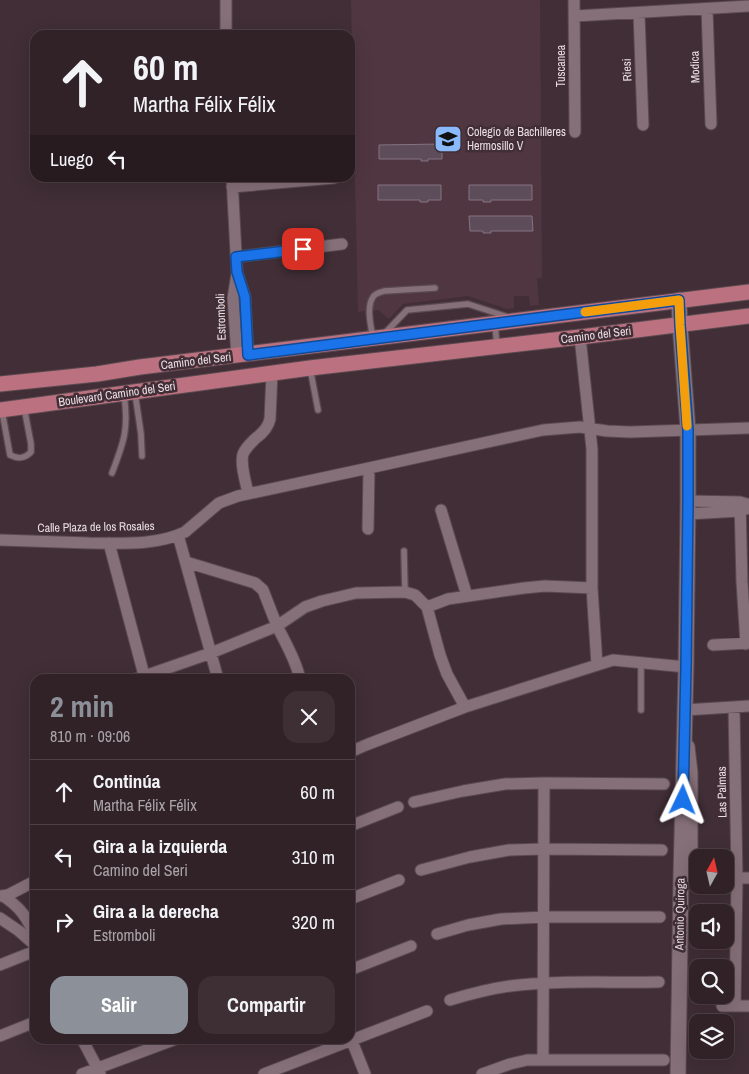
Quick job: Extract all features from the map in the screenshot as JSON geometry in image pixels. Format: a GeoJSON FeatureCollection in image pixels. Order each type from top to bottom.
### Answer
{"type":"FeatureCollection","features":[{"type":"Feature","properties":{"kind":"main road","name":"Camino del Seri"},"geometry":{"type":"LineString","coordinates":[[0,384],[97,374],[140,367],[242,356],[749,292]]}},
{"type":"Feature","properties":{"kind":"main road","name":"Camino del Seri"},"geometry":{"type":"LineString","coordinates":[[234,378],[749,316]]}},
{"type":"Feature","properties":{"kind":"main road"},"geometry":{"type":"LineString","coordinates":[[0,405],[4,392],[12,389],[72,383],[97,374]]}},
{"type":"Feature","properties":{"kind":"main road","name":"Boulevard Camino del Seri"},"geometry":{"type":"LineString","coordinates":[[0,405],[24,406],[234,378]]}},
{"type":"Feature","properties":{"kind":"street"},"geometry":{"type":"LineString","coordinates":[[226,0],[226,30]]}},
{"type":"Feature","properties":{"kind":"street","name":"Tuscanea"},"geometry":{"type":"LineString","coordinates":[[574,0],[574,132]]}},
{"type":"Feature","properties":{"kind":"street"},"geometry":{"type":"LineString","coordinates":[[575,16],[749,6]]}},
{"type":"Feature","properties":{"kind":"street","name":"Modica"},"geometry":{"type":"LineString","coordinates":[[707,9],[711,124]]}},
{"type":"Feature","properties":{"kind":"street","name":"Riesi"},"geometry":{"type":"LineString","coordinates":[[639,13],[643,125]]}},
{"type":"Feature","properties":{"kind":"street"},"geometry":{"type":"LineString","coordinates":[[232,182],[237,272]]}},
{"type":"Feature","properties":{"kind":"street"},"geometry":{"type":"LineString","coordinates":[[236,257],[342,244]]}},
{"type":"Feature","properties":{"kind":"street","name":"Estromboli"},"geometry":{"type":"LineString","coordinates":[[237,272],[245,297],[242,356]]}},
{"type":"Feature","properties":{"kind":"street","name":"Estromboli"},"geometry":{"type":"LineString","coordinates":[[237,272],[233,298],[242,356]]}},
{"type":"Feature","properties":{"kind":"street"},"geometry":{"type":"LineString","coordinates":[[233,298],[245,297]]}},
{"type":"Feature","properties":{"kind":"street","name":"Antonio Quiroga"},"geometry":{"type":"LineString","coordinates":[[678,1074],[688,508],[688,430],[679,300]]}},
{"type":"Feature","properties":{"kind":"street"},"geometry":{"type":"LineString","coordinates":[[580,337],[592,466],[592,588],[597,665]]}},
{"type":"Feature","properties":{"kind":"street"},"geometry":{"type":"LineString","coordinates":[[248,494],[242,465],[243,455],[248,446],[268,426],[270,420],[272,373]]}},
{"type":"Feature","properties":{"kind":"street","name":"Calle Plaza de los Rosales"},"geometry":{"type":"LineString","coordinates":[[0,540],[109,543],[159,540],[178,535],[191,527],[219,503],[228,499],[544,430],[570,427],[619,432],[749,428]]}},
{"type":"Feature","properties":{"kind":"street"},"geometry":{"type":"LineString","coordinates":[[368,529],[370,468]]}},
{"type":"Feature","properties":{"kind":"street"},"geometry":{"type":"LineString","coordinates":[[688,508],[744,506],[747,644],[713,646]]}},
{"type":"Feature","properties":{"kind":"street"},"geometry":{"type":"LineString","coordinates":[[441,510],[467,596]]}},
{"type":"Feature","properties":{"kind":"street"},"geometry":{"type":"LineString","coordinates":[[178,535],[217,674]]}},
{"type":"Feature","properties":{"kind":"street"},"geometry":{"type":"LineString","coordinates":[[109,543],[141,674]]}},
{"type":"Feature","properties":{"kind":"street"},"geometry":{"type":"LineString","coordinates":[[186,562],[255,583],[263,590],[299,674]]}},
{"type":"Feature","properties":{"kind":"street"},"geometry":{"type":"LineString","coordinates":[[427,607],[443,600],[524,588],[545,586],[592,588]]}},
{"type":"Feature","properties":{"kind":"street"},"geometry":{"type":"LineString","coordinates":[[153,674],[277,626],[305,607],[322,601],[363,592],[405,592],[415,595],[427,607],[447,674],[465,707]]}},
{"type":"Feature","properties":{"kind":"street"},"geometry":{"type":"LineString","coordinates":[[355,750],[465,707],[613,660],[686,667]]}},
{"type":"Feature","properties":{"kind":"street"},"geometry":{"type":"LineString","coordinates":[[692,849],[691,753],[685,717],[734,707],[749,706]]}},
{"type":"Feature","properties":{"kind":"street","name":"Las Palmas"},"geometry":{"type":"LineString","coordinates":[[732,849],[734,707]]}},
{"type":"Feature","properties":{"kind":"street"},"geometry":{"type":"LineString","coordinates":[[543,1059],[544,783]]}},
{"type":"Feature","properties":{"kind":"street"},"geometry":{"type":"LineString","coordinates":[[414,802],[505,784],[664,784]]}},
{"type":"Feature","properties":{"kind":"street"},"geometry":{"type":"LineString","coordinates":[[355,824],[398,807]]}},
{"type":"Feature","properties":{"kind":"street"},"geometry":{"type":"LineString","coordinates":[[421,870],[509,850],[662,850]]}},
{"type":"Feature","properties":{"kind":"street"},"geometry":{"type":"LineString","coordinates":[[734,878],[749,878]]}},
{"type":"Feature","properties":{"kind":"street"},"geometry":{"type":"LineString","coordinates":[[355,897],[399,880]]}},
{"type":"Feature","properties":{"kind":"street"},"geometry":{"type":"LineString","coordinates":[[1,896],[8,895],[30,884]]}},
{"type":"Feature","properties":{"kind":"street","name":"Las Palmas"},"geometry":{"type":"LineString","coordinates":[[732,894],[736,1006]]}},
{"type":"Feature","properties":{"kind":"street"},"geometry":{"type":"LineString","coordinates":[[1,896],[15,904],[30,924]]}},
{"type":"Feature","properties":{"kind":"street"},"geometry":{"type":"LineString","coordinates":[[438,934],[468,925],[501,919],[544,916],[660,917]]}},
{"type":"Feature","properties":{"kind":"street"},"geometry":{"type":"LineString","coordinates":[[0,918],[30,941]]}},
{"type":"Feature","properties":{"kind":"street"},"geometry":{"type":"LineString","coordinates":[[355,968],[411,946]]}},
{"type":"Feature","properties":{"kind":"street"},"geometry":{"type":"LineString","coordinates":[[0,965],[30,953]]}},
{"type":"Feature","properties":{"kind":"street"},"geometry":{"type":"LineString","coordinates":[[450,1000],[480,991],[509,986],[544,983],[658,982]]}},
{"type":"Feature","properties":{"kind":"street"},"geometry":{"type":"LineString","coordinates":[[722,1006],[749,1006]]}},
{"type":"Feature","properties":{"kind":"street"},"geometry":{"type":"LineString","coordinates":[[355,1037],[427,1011]]}},
{"type":"Feature","properties":{"kind":"street"},"geometry":{"type":"LineString","coordinates":[[0,1036],[30,1024]]}},
{"type":"Feature","properties":{"kind":"street"},"geometry":{"type":"LineString","coordinates":[[85,1044],[99,1071]]}},
{"type":"Feature","properties":{"kind":"street"},"geometry":{"type":"LineString","coordinates":[[82,1074],[99,1071],[164,1044]]}},
{"type":"Feature","properties":{"kind":"street"},"geometry":{"type":"LineString","coordinates":[[264,1074],[336,1044]]}},
{"type":"Feature","properties":{"kind":"street"},"geometry":{"type":"LineString","coordinates":[[353,1044],[365,1074]]}},
{"type":"Feature","properties":{"kind":"street"},"geometry":{"type":"LineString","coordinates":[[482,1074],[526,1060],[664,1060]]}},
{"type":"Feature","properties":{"kind":"lane"},"geometry":{"type":"LineString","coordinates":[[435,288],[384,291],[373,296],[369,311],[376,338],[407,310],[468,304],[517,320]]}},
{"type":"Feature","properties":{"kind":"lane"},"geometry":{"type":"LineString","coordinates":[[494,323],[497,346]]}},
{"type":"Feature","properties":{"kind":"lane"},"geometry":{"type":"LineString","coordinates":[[310,368],[318,410]]}},
{"type":"Feature","properties":{"kind":"lane"},"geometry":{"type":"LineString","coordinates":[[129,392],[141,434],[142,456]]}},
{"type":"Feature","properties":{"kind":"lane"},"geometry":{"type":"LineString","coordinates":[[112,473],[123,446],[129,392]]}},
{"type":"Feature","properties":{"kind":"lane"},"geometry":{"type":"LineString","coordinates":[[0,405],[10,455],[16,458],[26,456],[31,452],[24,406]]}},
{"type":"Feature","properties":{"kind":"lane"},"geometry":{"type":"LineString","coordinates":[[404,551],[405,592]]}},
{"type":"Feature","properties":{"kind":"lane"},"geometry":{"type":"LineString","coordinates":[[641,662],[641,710]]}},
{"type":"Feature","properties":{"kind":"shaded area","name":"Colegio de Bachilleres Hermosillo V"},"geometry":{"type":"Polygon","coordinates":[[[351,0],[540,0],[542,278],[537,278],[539,305],[530,306],[529,296],[514,296],[514,308],[507,309],[468,296],[403,304],[389,319],[378,310],[358,312],[355,178],[355,30],[352,30],[351,0]]]}},
{"type":"Feature","properties":{"kind":"building"},"geometry":{"type":"Polygon","coordinates":[[[442,144],[442,159],[421,161],[421,159],[379,159],[379,145],[442,144]]]}},
{"type":"Feature","properties":{"kind":"building"},"geometry":{"type":"Polygon","coordinates":[[[378,185],[441,185],[441,200],[420,202],[420,200],[378,200],[378,185]]]}},
{"type":"Feature","properties":{"kind":"building"},"geometry":{"type":"Polygon","coordinates":[[[469,185],[532,185],[532,200],[491,200],[491,202],[483,202],[483,200],[469,200],[469,185]]]}},
{"type":"Feature","properties":{"kind":"building"},"geometry":{"type":"Polygon","coordinates":[[[469,216],[532,216],[533,231],[491,231],[491,233],[483,233],[483,231],[470,231],[469,216]]]}},
{"type":"Feature","properties":{"kind":"slow traffic"},"geometry":{"type":"LineString","coordinates":[[585,312],[679,300],[687,426]]}},
{"type":"Feature","properties":{"kind":"place","name":"Colegio de Bachilleres Hermosillo V"},"geometry":{"type":"Point","coordinates":[448,139]}},
{"type":"Feature","properties":{"kind":"route"},"geometry":{"type":"LineString","coordinates":[[303,249],[236,257],[237,272],[245,297],[248,355],[679,300],[688,430],[683,800]]}}]}
